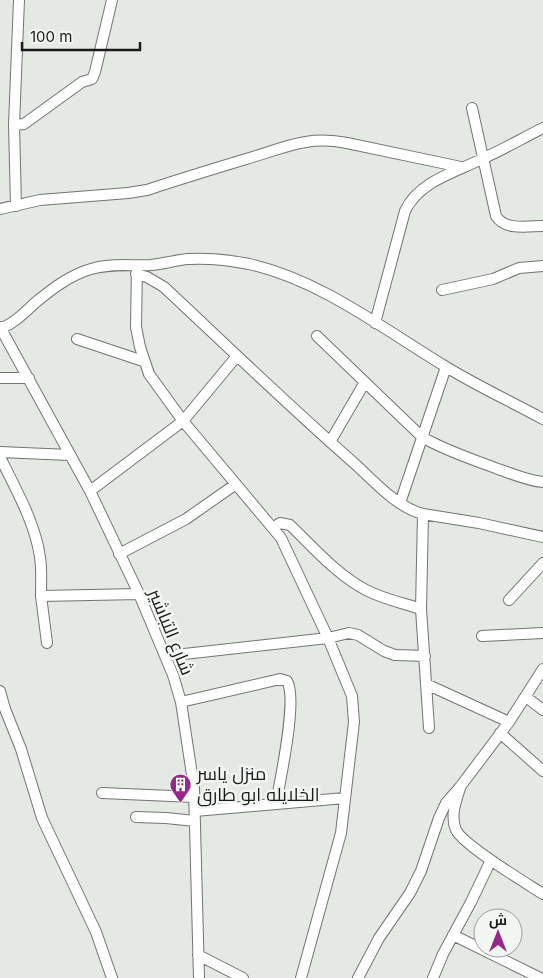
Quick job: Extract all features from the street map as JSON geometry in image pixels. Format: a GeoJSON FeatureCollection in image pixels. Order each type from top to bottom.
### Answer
{"type":"FeatureCollection","features":[{"type":"Feature","properties":{"kind":"street"},"geometry":{"type":"LineString","coordinates":[[16,206],[14,125],[19,0]]}},
{"type":"Feature","properties":{"kind":"street"},"geometry":{"type":"LineString","coordinates":[[14,125],[24,124],[82,82],[92,79],[112,0]]}},
{"type":"Feature","properties":{"kind":"street"},"geometry":{"type":"LineString","coordinates":[[472,108],[496,216],[499,222],[508,225],[543,226]]}},
{"type":"Feature","properties":{"kind":"street"},"geometry":{"type":"LineString","coordinates":[[375,323],[409,202],[423,189],[461,168],[483,159],[543,128]]}},
{"type":"Feature","properties":{"kind":"street"},"geometry":{"type":"LineString","coordinates":[[0,209],[40,200],[147,190],[290,145],[318,140],[339,141],[461,168]]}},
{"type":"Feature","properties":{"kind":"street"},"geometry":{"type":"LineString","coordinates":[[0,329],[16,321],[53,289],[80,273],[100,267],[137,270],[188,259],[207,259],[249,264],[280,274],[315,289],[446,367],[543,419]]}},
{"type":"Feature","properties":{"kind":"street"},"geometry":{"type":"LineString","coordinates":[[442,290],[493,279],[519,268],[543,266]]}},
{"type":"Feature","properties":{"kind":"street"},"geometry":{"type":"LineString","coordinates":[[137,270],[164,287],[330,442],[400,503],[415,512],[423,514],[479,523],[543,537]]}},
{"type":"Feature","properties":{"kind":"street"},"geometry":{"type":"LineString","coordinates":[[137,270],[136,327],[143,361],[159,389],[183,421],[273,528],[285,547],[328,638],[349,687],[354,708],[339,842],[302,978]]}},
{"type":"Feature","properties":{"kind":"street","name":"شارع التباشير"},"geometry":{"type":"LineString","coordinates":[[0,329],[90,490],[166,656],[181,702],[195,811],[199,978]]}},
{"type":"Feature","properties":{"kind":"street"},"geometry":{"type":"LineString","coordinates":[[317,336],[422,437],[436,445],[527,479],[543,482]]}},
{"type":"Feature","properties":{"kind":"street"},"geometry":{"type":"LineString","coordinates":[[77,339],[143,361]]}},
{"type":"Feature","properties":{"kind":"street"},"geometry":{"type":"LineString","coordinates":[[90,490],[183,421],[237,356]]}},
{"type":"Feature","properties":{"kind":"street"},"geometry":{"type":"LineString","coordinates":[[400,503],[446,367]]}},
{"type":"Feature","properties":{"kind":"street"},"geometry":{"type":"LineString","coordinates":[[0,378],[29,378]]}},
{"type":"Feature","properties":{"kind":"street"},"geometry":{"type":"LineString","coordinates":[[330,442],[365,382]]}},
{"type":"Feature","properties":{"kind":"street"},"geometry":{"type":"LineString","coordinates":[[0,452],[70,455]]}},
{"type":"Feature","properties":{"kind":"street"},"geometry":{"type":"LineString","coordinates":[[0,456],[25,509],[37,543],[47,643]]}},
{"type":"Feature","properties":{"kind":"street"},"geometry":{"type":"LineString","coordinates":[[119,554],[186,520],[236,484]]}},
{"type":"Feature","properties":{"kind":"street"},"geometry":{"type":"LineString","coordinates":[[423,514],[421,609],[429,728]]}},
{"type":"Feature","properties":{"kind":"street"},"geometry":{"type":"LineString","coordinates":[[273,528],[280,524],[290,524],[336,569],[366,590],[383,598],[421,609]]}},
{"type":"Feature","properties":{"kind":"street"},"geometry":{"type":"LineString","coordinates":[[509,600],[543,563]]}},
{"type":"Feature","properties":{"kind":"street"},"geometry":{"type":"LineString","coordinates":[[41,596],[139,594]]}},
{"type":"Feature","properties":{"kind":"street"},"geometry":{"type":"LineString","coordinates":[[166,656],[328,638],[349,633],[358,635],[384,651],[395,655],[425,656]]}},
{"type":"Feature","properties":{"kind":"street"},"geometry":{"type":"LineString","coordinates":[[482,636],[543,633]]}},
{"type":"Feature","properties":{"kind":"street"},"geometry":{"type":"LineString","coordinates":[[358,978],[379,938],[410,892],[421,871],[446,803],[509,722],[543,669]]}},
{"type":"Feature","properties":{"kind":"street"},"geometry":{"type":"LineString","coordinates":[[181,702],[280,679],[287,681],[290,689],[290,714],[276,804]]}},
{"type":"Feature","properties":{"kind":"street"},"geometry":{"type":"LineString","coordinates":[[426,684],[509,722]]}},
{"type":"Feature","properties":{"kind":"street"},"geometry":{"type":"LineString","coordinates":[[0,690],[2,709],[21,750],[42,818],[96,932],[112,978]]}},
{"type":"Feature","properties":{"kind":"street"},"geometry":{"type":"LineString","coordinates":[[526,698],[543,710]]}},
{"type":"Feature","properties":{"kind":"street"},"geometry":{"type":"LineString","coordinates":[[500,733],[543,771]]}},
{"type":"Feature","properties":{"kind":"street"},"geometry":{"type":"LineString","coordinates":[[460,787],[454,808],[456,831],[464,840],[491,860],[543,894]]}},
{"type":"Feature","properties":{"kind":"street"},"geometry":{"type":"LineString","coordinates":[[102,793],[194,797]]}},
{"type":"Feature","properties":{"kind":"street"},"geometry":{"type":"LineString","coordinates":[[195,811],[345,798]]}},
{"type":"Feature","properties":{"kind":"street"},"geometry":{"type":"LineString","coordinates":[[136,817],[195,822]]}},
{"type":"Feature","properties":{"kind":"street"},"geometry":{"type":"LineString","coordinates":[[433,978],[491,860]]}},
{"type":"Feature","properties":{"kind":"street"},"geometry":{"type":"LineString","coordinates":[[453,935],[540,978]]}},
{"type":"Feature","properties":{"kind":"street"},"geometry":{"type":"LineString","coordinates":[[198,955],[243,978]]}},
{"type":"Feature","properties":{"kind":"place","name":"منزل ياسر الخلايله ابو طارق"},"geometry":{"type":"Point","coordinates":[181,803]}}]}
